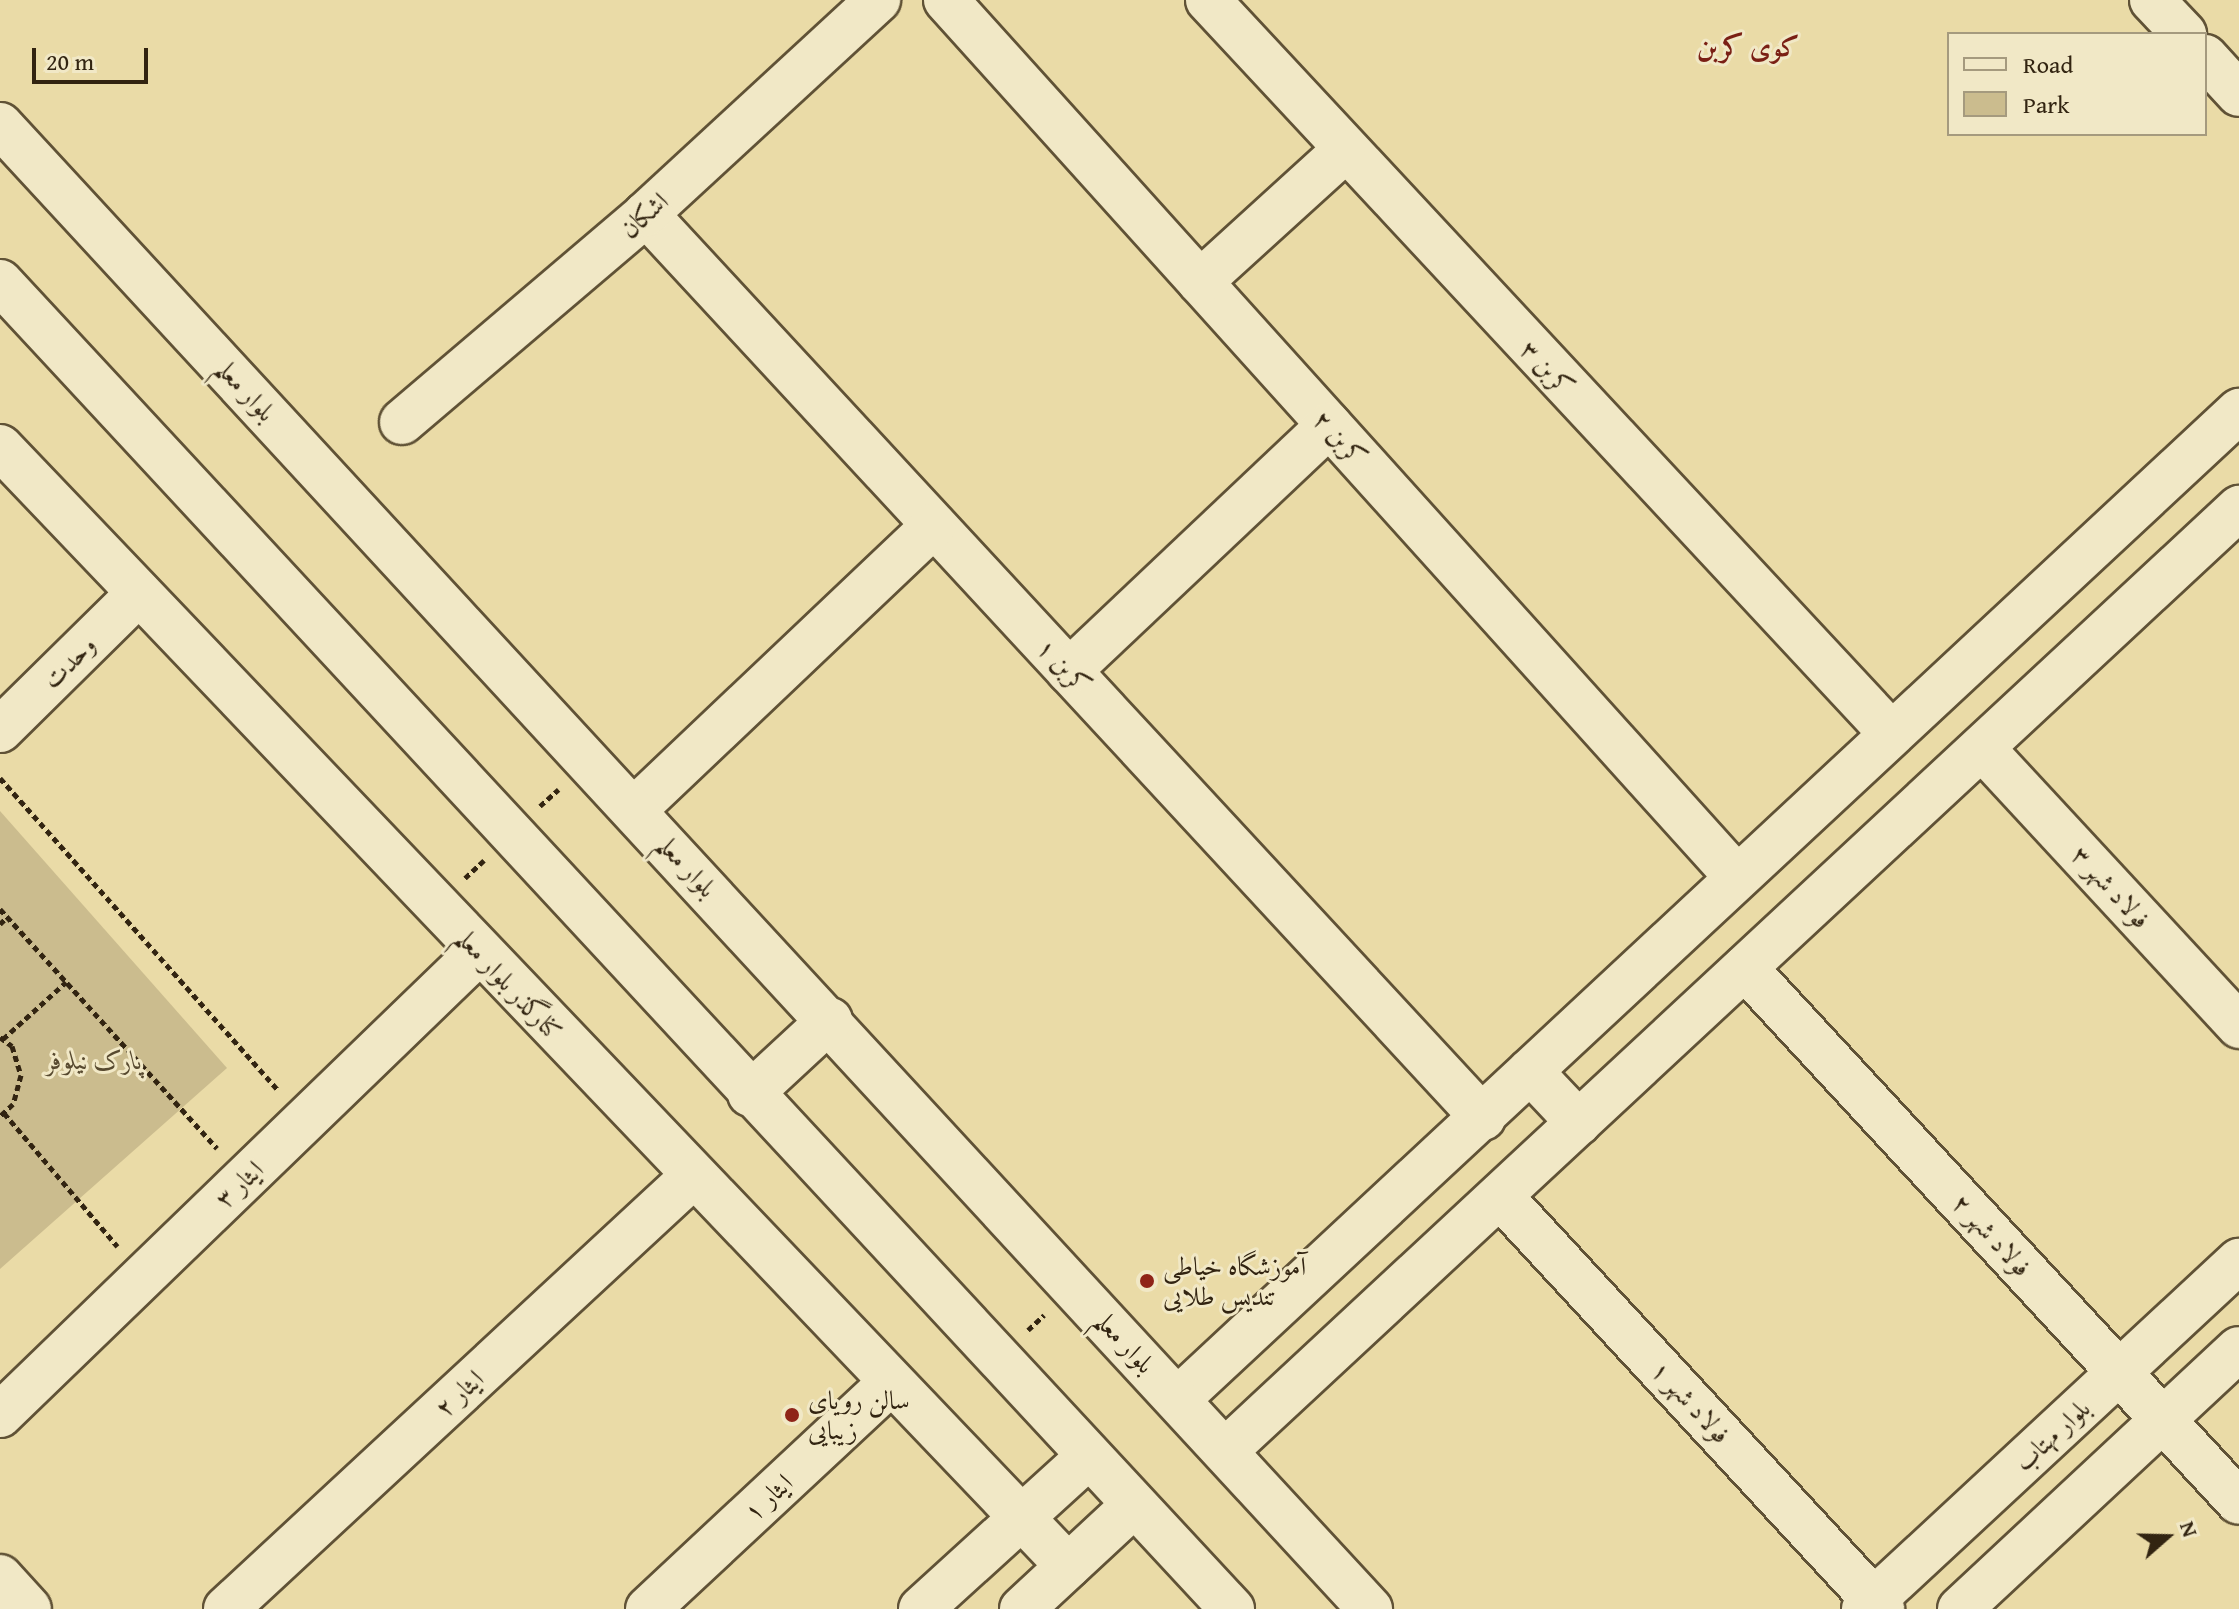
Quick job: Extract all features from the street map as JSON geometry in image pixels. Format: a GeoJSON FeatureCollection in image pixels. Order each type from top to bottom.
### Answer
{"type":"FeatureCollection","features":[{"type":"Feature","properties":{"kind":"street","name":"اشکان"},"geometry":{"type":"LineString","coordinates":[[402,422],[646,214],[878,0]]}},
{"type":"Feature","properties":{"kind":"street","name":"کربن ۲"},"geometry":{"type":"LineString","coordinates":[[946,0],[1735,875]]}},
{"type":"Feature","properties":{"kind":"street","name":"کربن ۳"},"geometry":{"type":"LineString","coordinates":[[1208,0],[1343,152],[1890,732]]}},
{"type":"Feature","properties":{"kind":"street"},"geometry":{"type":"LineString","coordinates":[[2207,59],[2239,94]]}},
{"type":"Feature","properties":{"kind":"street","name":"بلوار معلم"},"geometry":{"type":"LineString","coordinates":[[0,125],[830,1020],[1370,1609]]}},
{"type":"Feature","properties":{"kind":"street"},"geometry":{"type":"LineString","coordinates":[[1200,282],[1343,152]]}},
{"type":"Feature","properties":{"kind":"street","name":"کربن ۱"},"geometry":{"type":"LineString","coordinates":[[646,214],[1483,1118]]}},
{"type":"Feature","properties":{"kind":"street"},"geometry":{"type":"LineString","coordinates":[[0,282],[750,1094],[1232,1609]]}},
{"type":"Feature","properties":{"kind":"street"},"geometry":{"type":"LineString","coordinates":[[1178,1399],[1483,1118],[1735,875],[2239,411]]}},
{"type":"Feature","properties":{"kind":"street"},"geometry":{"type":"LineString","coordinates":[[1069,671],[1329,425]]}},
{"type":"Feature","properties":{"kind":"street","name":"کنارگذر بلوار معلم"},"geometry":{"type":"LineString","coordinates":[[0,447],[889,1384],[1068,1566]]}},
{"type":"Feature","properties":{"kind":"street"},"geometry":{"type":"LineString","coordinates":[[1225,1451],[2239,508]]}},
{"type":"Feature","properties":{"kind":"street"},"geometry":{"type":"LineString","coordinates":[[635,809],[934,525]]}},
{"type":"Feature","properties":{"kind":"street","name":"وحدت"},"geometry":{"type":"LineString","coordinates":[[0,730],[139,593]]}},
{"type":"Feature","properties":{"kind":"street","name":"فولاد شهر ۳"},"geometry":{"type":"LineString","coordinates":[[1982,748],[2239,1026]]}},
{"type":"Feature","properties":{"kind":"street","name":"ایثار ۳"},"geometry":{"type":"LineString","coordinates":[[0,1415],[479,952]]}},
{"type":"Feature","properties":{"kind":"street","name":"فولاد شهر ۲"},"geometry":{"type":"LineString","coordinates":[[1745,968],[2239,1502]]}},
{"type":"Feature","properties":{"kind":"street"},"geometry":{"type":"LineString","coordinates":[[750,1094],[830,1020]]}},
{"type":"Feature","properties":{"kind":"street"},"geometry":{"type":"LineString","coordinates":[[1530,1071],[1579,1123]]}},
{"type":"Feature","properties":{"kind":"street","name":"ایثار ۲"},"geometry":{"type":"LineString","coordinates":[[226,1609],[692,1177]]}},
{"type":"Feature","properties":{"kind":"street","name":"فولاد شهر ۱"},"geometry":{"type":"LineString","coordinates":[[1500,1196],[1873,1606]]}},
{"type":"Feature","properties":{"kind":"street","name":"بلوار مهتاب"},"geometry":{"type":"LineString","coordinates":[[1873,1606],[2239,1261]]}},
{"type":"Feature","properties":{"kind":"street"},"geometry":{"type":"LineString","coordinates":[[1251,1331],[1249,1345],[1259,1371],[1270,1380],[1298,1385]]}},
{"type":"Feature","properties":{"kind":"street"},"geometry":{"type":"LineString","coordinates":[[1960,1609],[2239,1349]]}},
{"type":"Feature","properties":{"kind":"street","name":"ایثار ۱"},"geometry":{"type":"LineString","coordinates":[[648,1609],[889,1384]]}},
{"type":"Feature","properties":{"kind":"street"},"geometry":{"type":"LineString","coordinates":[[921,1609],[1089,1456]]}},
{"type":"Feature","properties":{"kind":"street"},"geometry":{"type":"LineString","coordinates":[[1022,1609],[1134,1505]]}},
{"type":"Feature","properties":{"kind":"street"},"geometry":{"type":"LineString","coordinates":[[0,1577],[29,1609]]}},
{"type":"Feature","properties":{"kind":"path"},"geometry":{"type":"LineString","coordinates":[[0,778],[305,1120]]}},
{"type":"Feature","properties":{"kind":"path"},"geometry":{"type":"LineString","coordinates":[[0,909],[245,1178]]}},
{"type":"Feature","properties":{"kind":"path"},"geometry":{"type":"LineString","coordinates":[[0,924],[7,917]]}},
{"type":"Feature","properties":{"kind":"path"},"geometry":{"type":"LineString","coordinates":[[66,982],[2,1038],[21,1075],[2,1114],[144,1277]]}},
{"type":"Feature","properties":{"kind":"green space","name":"پارک نیلوفر"},"geometry":{"type":"Polygon","coordinates":[[[0,811],[227,1068],[0,1269],[0,811]]]}},
{"type":"Feature","properties":{"kind":"place","name":"آموزشگاه خیاطی تندیس طلایی"},"geometry":{"type":"Point","coordinates":[1147,1281]}},
{"type":"Feature","properties":{"kind":"place","name":"سالن رویای زیبایی"},"geometry":{"type":"Point","coordinates":[792,1415]}},
{"type":"Feature","properties":{"kind":"district","name":"کوی کربن"},"geometry":{"type":"Point","coordinates":[1748,46]}}]}
